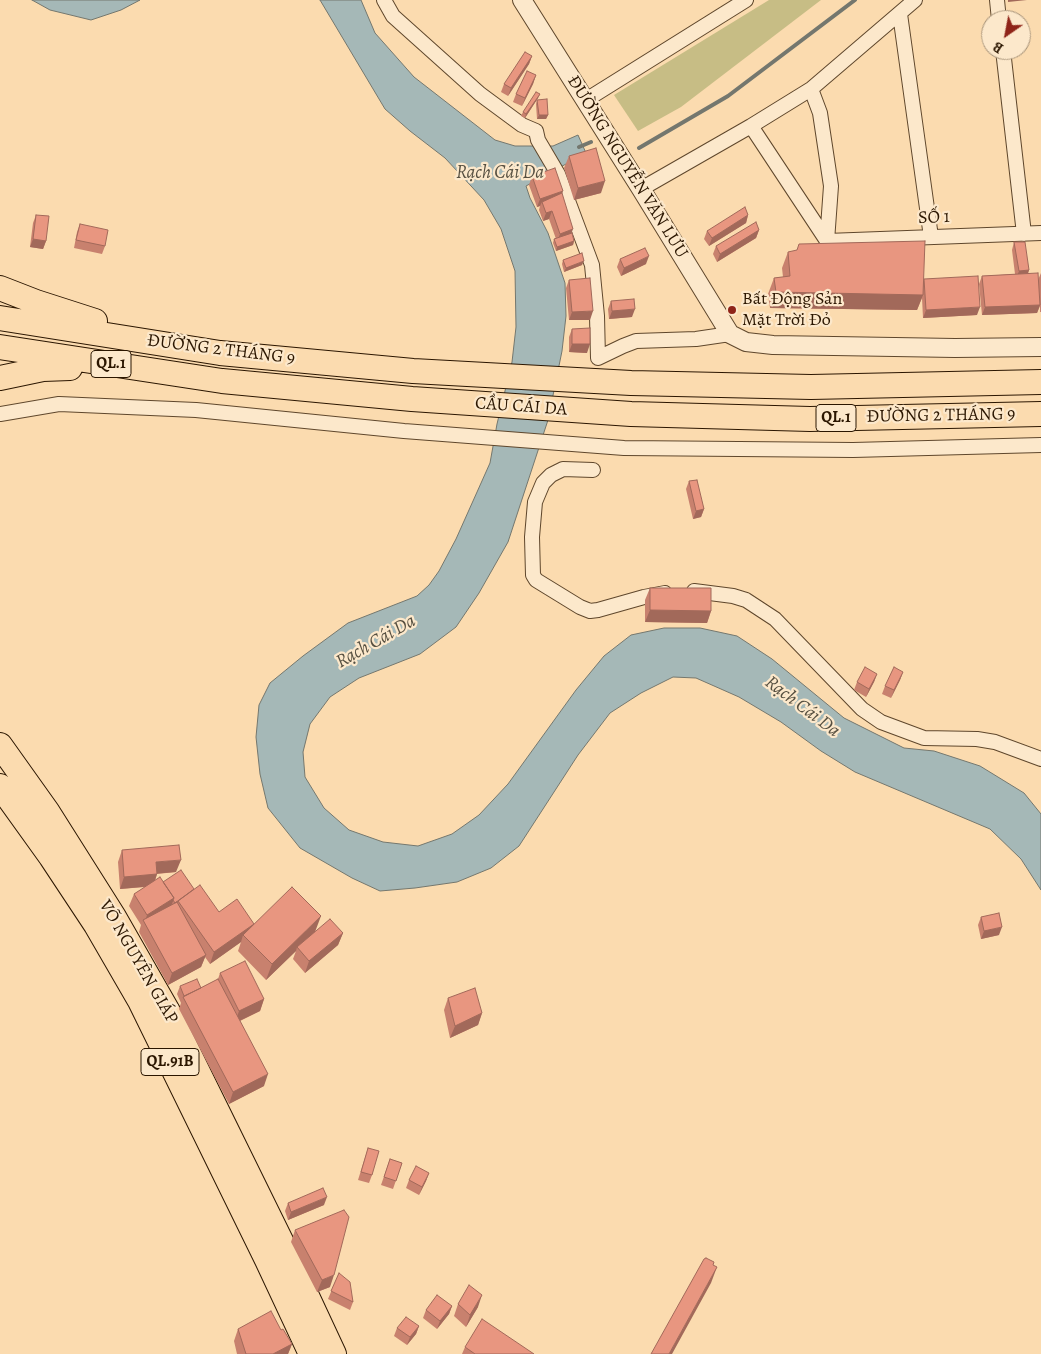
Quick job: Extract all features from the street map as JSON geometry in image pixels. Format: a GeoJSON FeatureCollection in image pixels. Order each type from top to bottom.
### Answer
{"type":"FeatureCollection","features":[{"type":"Feature","properties":{"kind":"highway"},"geometry":{"type":"LineString","coordinates":[[0,288],[88,319],[220,353]]}},
{"type":"Feature","properties":{"kind":"highway","name":"ĐƯỜNG 2 THÁNG 9"},"geometry":{"type":"LineString","coordinates":[[0,318],[220,353],[413,371]]}},
{"type":"Feature","properties":{"kind":"highway","name":"ĐƯỜNG 2 THÁNG 9"},"geometry":{"type":"LineString","coordinates":[[0,347],[222,380],[412,399]]}},
{"type":"Feature","properties":{"kind":"highway"},"geometry":{"type":"LineString","coordinates":[[0,378],[43,369],[91,366],[222,380]]}},
{"type":"Feature","properties":{"kind":"highway","name":"CẦU CÁI DA"},"geometry":{"type":"LineString","coordinates":[[413,371],[632,383]]}},
{"type":"Feature","properties":{"kind":"highway","name":"ĐƯỜNG 2 THÁNG 9"},"geometry":{"type":"LineString","coordinates":[[632,383],[811,387],[1041,382]]}},
{"type":"Feature","properties":{"kind":"highway","name":"CẦU CÁI DA"},"geometry":{"type":"LineString","coordinates":[[412,399],[631,414]]}},
{"type":"Feature","properties":{"kind":"highway","name":"ĐƯỜNG 2 THÁNG 9"},"geometry":{"type":"LineString","coordinates":[[631,414],[810,419],[1041,414]]}},
{"type":"Feature","properties":{"kind":"highway","name":"VÕ NGUYÊN GIÁP"},"geometry":{"type":"LineString","coordinates":[[0,745],[47,811],[114,917],[165,1007],[276,1256],[311,1354]]}},
{"type":"Feature","properties":{"kind":"highway","name":"VÕ NGUYÊN GIÁP"},"geometry":{"type":"LineString","coordinates":[[0,786],[52,857],[96,926],[140,1001],[276,1256],[334,1354]]}},
{"type":"Feature","properties":{"kind":"street"},"geometry":{"type":"LineString","coordinates":[[384,0],[393,16],[404,26],[502,111],[536,132],[538,140],[558,174],[593,270],[598,358],[636,341],[696,339],[730,334],[746,342],[773,345],[955,348],[1041,347]]}},
{"type":"Feature","properties":{"kind":"street","name":"ĐƯỜNG NGUYỄN VĂN LƯU"},"geometry":{"type":"LineString","coordinates":[[522,0],[730,334]]}},
{"type":"Feature","properties":{"kind":"street"},"geometry":{"type":"LineString","coordinates":[[586,100],[746,0]]}},
{"type":"Feature","properties":{"kind":"street"},"geometry":{"type":"LineString","coordinates":[[641,189],[811,89],[915,0]]}},
{"type":"Feature","properties":{"kind":"street"},"geometry":{"type":"LineString","coordinates":[[900,14],[931,237]]}},
{"type":"Feature","properties":{"kind":"street"},"geometry":{"type":"LineString","coordinates":[[1004,60],[1024,234]]}},
{"type":"Feature","properties":{"kind":"street"},"geometry":{"type":"LineString","coordinates":[[811,89],[820,113],[831,186],[828,241]]}},
{"type":"Feature","properties":{"kind":"street"},"geometry":{"type":"LineString","coordinates":[[751,126],[828,241]]}},
{"type":"Feature","properties":{"kind":"street","name":"SỐ 1"},"geometry":{"type":"LineString","coordinates":[[828,241],[1041,233]]}},
{"type":"Feature","properties":{"kind":"street"},"geometry":{"type":"LineString","coordinates":[[0,414],[59,404],[196,410],[404,431],[624,448],[853,450],[1041,445]]}},
{"type":"Feature","properties":{"kind":"street"},"geometry":{"type":"LineString","coordinates":[[593,470],[563,469],[551,475],[543,483],[536,502],[532,537],[533,575],[539,583],[590,611],[644,597],[678,591],[732,596],[746,600],[775,619],[862,709],[881,722],[924,738],[977,739],[995,742],[1041,759]]}},
{"type":"Feature","properties":{"kind":"shaded area"},"geometry":{"type":"Polygon","coordinates":[[[769,0],[821,0],[681,107],[638,131],[614,95],[769,0]]]}},
{"type":"Feature","properties":{"kind":"water"},"geometry":{"type":"Polygon","coordinates":[[[32,0],[140,0],[121,10],[91,20],[50,10],[32,0]]]}},
{"type":"Feature","properties":{"kind":"water","name":"Rạch Cái Da"},"geometry":{"type":"Polygon","coordinates":[[[320,0],[361,0],[375,33],[414,77],[495,140],[515,146],[553,146],[578,135],[586,153],[526,186],[548,233],[565,283],[566,316],[562,351],[548,420],[508,542],[479,593],[456,627],[420,654],[359,678],[330,697],[310,724],[303,752],[305,777],[324,808],[349,830],[383,842],[418,846],[452,834],[479,815],[508,784],[576,690],[604,656],[631,635],[664,628],[700,628],[737,636],[772,659],[844,718],[904,748],[934,751],[980,766],[1024,793],[1041,814],[1041,890],[1021,859],[990,829],[855,772],[821,751],[781,722],[739,697],[696,678],[673,677],[641,693],[610,713],[578,755],[519,846],[491,868],[457,882],[380,891],[352,878],[300,848],[268,808],[260,774],[256,737],[259,705],[270,683],[303,656],[348,623],[417,596],[429,585],[439,571],[456,539],[490,463],[512,362],[516,327],[515,271],[501,229],[484,200],[445,158],[385,109],[320,0]]]}},
{"type":"Feature","properties":{"kind":"building"},"geometry":{"type":"Polygon","coordinates":[[[525,52],[532,56],[511,88],[504,84],[525,52]]]}},
{"type":"Feature","properties":{"kind":"building"},"geometry":{"type":"Polygon","coordinates":[[[527,71],[536,75],[525,98],[516,94],[527,71]]]}},
{"type":"Feature","properties":{"kind":"building"},"geometry":{"type":"Polygon","coordinates":[[[536,92],[540,94],[526,114],[523,112],[536,92]]]}},
{"type":"Feature","properties":{"kind":"building"},"geometry":{"type":"Polygon","coordinates":[[[547,99],[548,115],[539,115],[537,100],[547,99]]]}},
{"type":"Feature","properties":{"kind":"building"},"geometry":{"type":"Polygon","coordinates":[[[596,148],[605,181],[578,188],[569,156],[596,148]]]}},
{"type":"Feature","properties":{"kind":"building"},"geometry":{"type":"Polygon","coordinates":[[[555,168],[563,191],[540,199],[532,176],[555,168]]]}},
{"type":"Feature","properties":{"kind":"building"},"geometry":{"type":"Polygon","coordinates":[[[562,193],[573,229],[560,234],[552,211],[546,213],[542,202],[562,193]]]}},
{"type":"Feature","properties":{"kind":"building"},"geometry":{"type":"Polygon","coordinates":[[[745,207],[748,215],[712,238],[707,231],[745,207]]]}},
{"type":"Feature","properties":{"kind":"building"},"geometry":{"type":"Polygon","coordinates":[[[36,215],[49,216],[46,241],[33,239],[36,215]]]}},
{"type":"Feature","properties":{"kind":"building"},"geometry":{"type":"Polygon","coordinates":[[[756,222],[759,230],[720,254],[716,246],[756,222]]]}},
{"type":"Feature","properties":{"kind":"building"},"geometry":{"type":"Polygon","coordinates":[[[80,224],[108,230],[105,246],[76,240],[80,224]]]}},
{"type":"Feature","properties":{"kind":"building"},"geometry":{"type":"Polygon","coordinates":[[[572,233],[574,241],[557,247],[554,239],[572,233]]]}},
{"type":"Feature","properties":{"kind":"building"},"geometry":{"type":"Polygon","coordinates":[[[925,241],[923,295],[776,292],[774,278],[790,276],[788,252],[797,250],[799,244],[925,241]]]}},
{"type":"Feature","properties":{"kind":"building"},"geometry":{"type":"Polygon","coordinates":[[[1014,242],[1025,242],[1029,270],[1019,271],[1014,242]]]}},
{"type":"Feature","properties":{"kind":"building"},"geometry":{"type":"Polygon","coordinates":[[[645,248],[649,256],[624,268],[620,259],[645,248]]]}},
{"type":"Feature","properties":{"kind":"building"},"geometry":{"type":"Polygon","coordinates":[[[582,253],[584,261],[566,268],[563,260],[582,253]]]}},
{"type":"Feature","properties":{"kind":"building"},"geometry":{"type":"Polygon","coordinates":[[[1038,273],[1040,305],[985,307],[982,276],[1038,273]]]}},
{"type":"Feature","properties":{"kind":"building"},"geometry":{"type":"Polygon","coordinates":[[[978,276],[980,307],[926,310],[924,279],[978,276]]]}},
{"type":"Feature","properties":{"kind":"building"},"geometry":{"type":"Polygon","coordinates":[[[590,278],[593,311],[572,312],[569,280],[590,278]]]}},
{"type":"Feature","properties":{"kind":"building"},"geometry":{"type":"Polygon","coordinates":[[[634,299],[635,309],[612,311],[611,301],[634,299]]]}},
{"type":"Feature","properties":{"kind":"building"},"geometry":{"type":"Polygon","coordinates":[[[590,328],[590,344],[572,344],[572,329],[590,328]]]}},
{"type":"Feature","properties":{"kind":"building"},"geometry":{"type":"Polygon","coordinates":[[[697,480],[704,509],[696,511],[689,481],[697,480]]]}},
{"type":"Feature","properties":{"kind":"building"},"geometry":{"type":"Polygon","coordinates":[[[650,588],[711,588],[711,611],[650,610],[650,588]]]}},
{"type":"Feature","properties":{"kind":"building"},"geometry":{"type":"Polygon","coordinates":[[[865,667],[877,674],[869,689],[857,682],[865,667]]]}},
{"type":"Feature","properties":{"kind":"building"},"geometry":{"type":"Polygon","coordinates":[[[894,667],[903,672],[894,690],[885,686],[894,667]]]}},
{"type":"Feature","properties":{"kind":"building"},"geometry":{"type":"Polygon","coordinates":[[[179,845],[181,860],[156,862],[157,874],[124,877],[122,850],[179,845]]]}},
{"type":"Feature","properties":{"kind":"building"},"geometry":{"type":"Polygon","coordinates":[[[181,870],[194,889],[175,903],[174,898],[163,882],[181,870]]]}},
{"type":"Feature","properties":{"kind":"building"},"geometry":{"type":"Polygon","coordinates":[[[160,877],[174,898],[147,915],[134,894],[160,877]]]}},
{"type":"Feature","properties":{"kind":"building"},"geometry":{"type":"Polygon","coordinates":[[[200,885],[219,912],[237,899],[254,924],[214,952],[178,901],[200,885]]]}},
{"type":"Feature","properties":{"kind":"building"},"geometry":{"type":"Polygon","coordinates":[[[292,887],[321,916],[272,964],[243,935],[292,887]]]}},
{"type":"Feature","properties":{"kind":"building"},"geometry":{"type":"Polygon","coordinates":[[[177,902],[206,955],[172,973],[143,920],[177,902]]]}},
{"type":"Feature","properties":{"kind":"building"},"geometry":{"type":"Polygon","coordinates":[[[999,913],[1002,927],[984,931],[981,917],[999,913]]]}},
{"type":"Feature","properties":{"kind":"building"},"geometry":{"type":"Polygon","coordinates":[[[330,919],[343,933],[309,961],[297,947],[330,919]]]}},
{"type":"Feature","properties":{"kind":"building"},"geometry":{"type":"Polygon","coordinates":[[[245,961],[264,999],[239,1011],[220,973],[245,961]]]}},
{"type":"Feature","properties":{"kind":"building"},"geometry":{"type":"Polygon","coordinates":[[[197,979],[201,988],[184,996],[180,986],[197,979]]]}},
{"type":"Feature","properties":{"kind":"building"},"geometry":{"type":"Polygon","coordinates":[[[218,979],[268,1074],[233,1092],[183,997],[218,979]]]}},
{"type":"Feature","properties":{"kind":"building"},"geometry":{"type":"Polygon","coordinates":[[[475,988],[482,1013],[455,1026],[448,998],[475,988]]]}},
{"type":"Feature","properties":{"kind":"building"},"geometry":{"type":"Polygon","coordinates":[[[368,1148],[379,1151],[372,1175],[361,1172],[368,1148]]]}},
{"type":"Feature","properties":{"kind":"building"},"geometry":{"type":"Polygon","coordinates":[[[390,1159],[402,1163],[396,1181],[384,1177],[390,1159]]]}},
{"type":"Feature","properties":{"kind":"building"},"geometry":{"type":"Polygon","coordinates":[[[416,1166],[429,1173],[422,1187],[409,1180],[416,1166]]]}},
{"type":"Feature","properties":{"kind":"building"},"geometry":{"type":"Polygon","coordinates":[[[323,1188],[327,1197],[291,1212],[288,1203],[323,1188]]]}},
{"type":"Feature","properties":{"kind":"building"},"geometry":{"type":"Polygon","coordinates":[[[344,1210],[349,1217],[334,1275],[322,1280],[295,1230],[344,1210]]]}},
{"type":"Feature","properties":{"kind":"building"},"geometry":{"type":"Polygon","coordinates":[[[706,1258],[714,1262],[713,1265],[717,1267],[669,1354],[651,1354],[704,1259],[706,1258]]]}},
{"type":"Feature","properties":{"kind":"building"},"geometry":{"type":"Polygon","coordinates":[[[339,1273],[350,1282],[353,1302],[331,1291],[339,1273]]]}},
{"type":"Feature","properties":{"kind":"building"},"geometry":{"type":"Polygon","coordinates":[[[469,1285],[482,1295],[470,1315],[458,1304],[469,1285]]]}},
{"type":"Feature","properties":{"kind":"building"},"geometry":{"type":"Polygon","coordinates":[[[437,1295],[452,1306],[440,1321],[426,1310],[437,1295]]]}},
{"type":"Feature","properties":{"kind":"building"},"geometry":{"type":"Polygon","coordinates":[[[271,1311],[281,1330],[283,1329],[292,1344],[273,1354],[246,1354],[238,1329],[271,1311]]]}},
{"type":"Feature","properties":{"kind":"building"},"geometry":{"type":"Polygon","coordinates":[[[406,1317],[419,1326],[410,1337],[397,1328],[406,1317]]]}},
{"type":"Feature","properties":{"kind":"building"},"geometry":{"type":"Polygon","coordinates":[[[482,1319],[534,1354],[475,1354],[465,1347],[482,1319]]]}},
{"type":"Feature","properties":{"kind":"waterway"},"geometry":{"type":"LineString","coordinates":[[639,148],[728,96],[855,0]]}},
{"type":"Feature","properties":{"kind":"waterway"},"geometry":{"type":"LineString","coordinates":[[579,147],[591,142]]}},
{"type":"Feature","properties":{"kind":"place","name":"Bất Động Sản Mặt Trời Đỏ"},"geometry":{"type":"Point","coordinates":[732,310]}}]}
